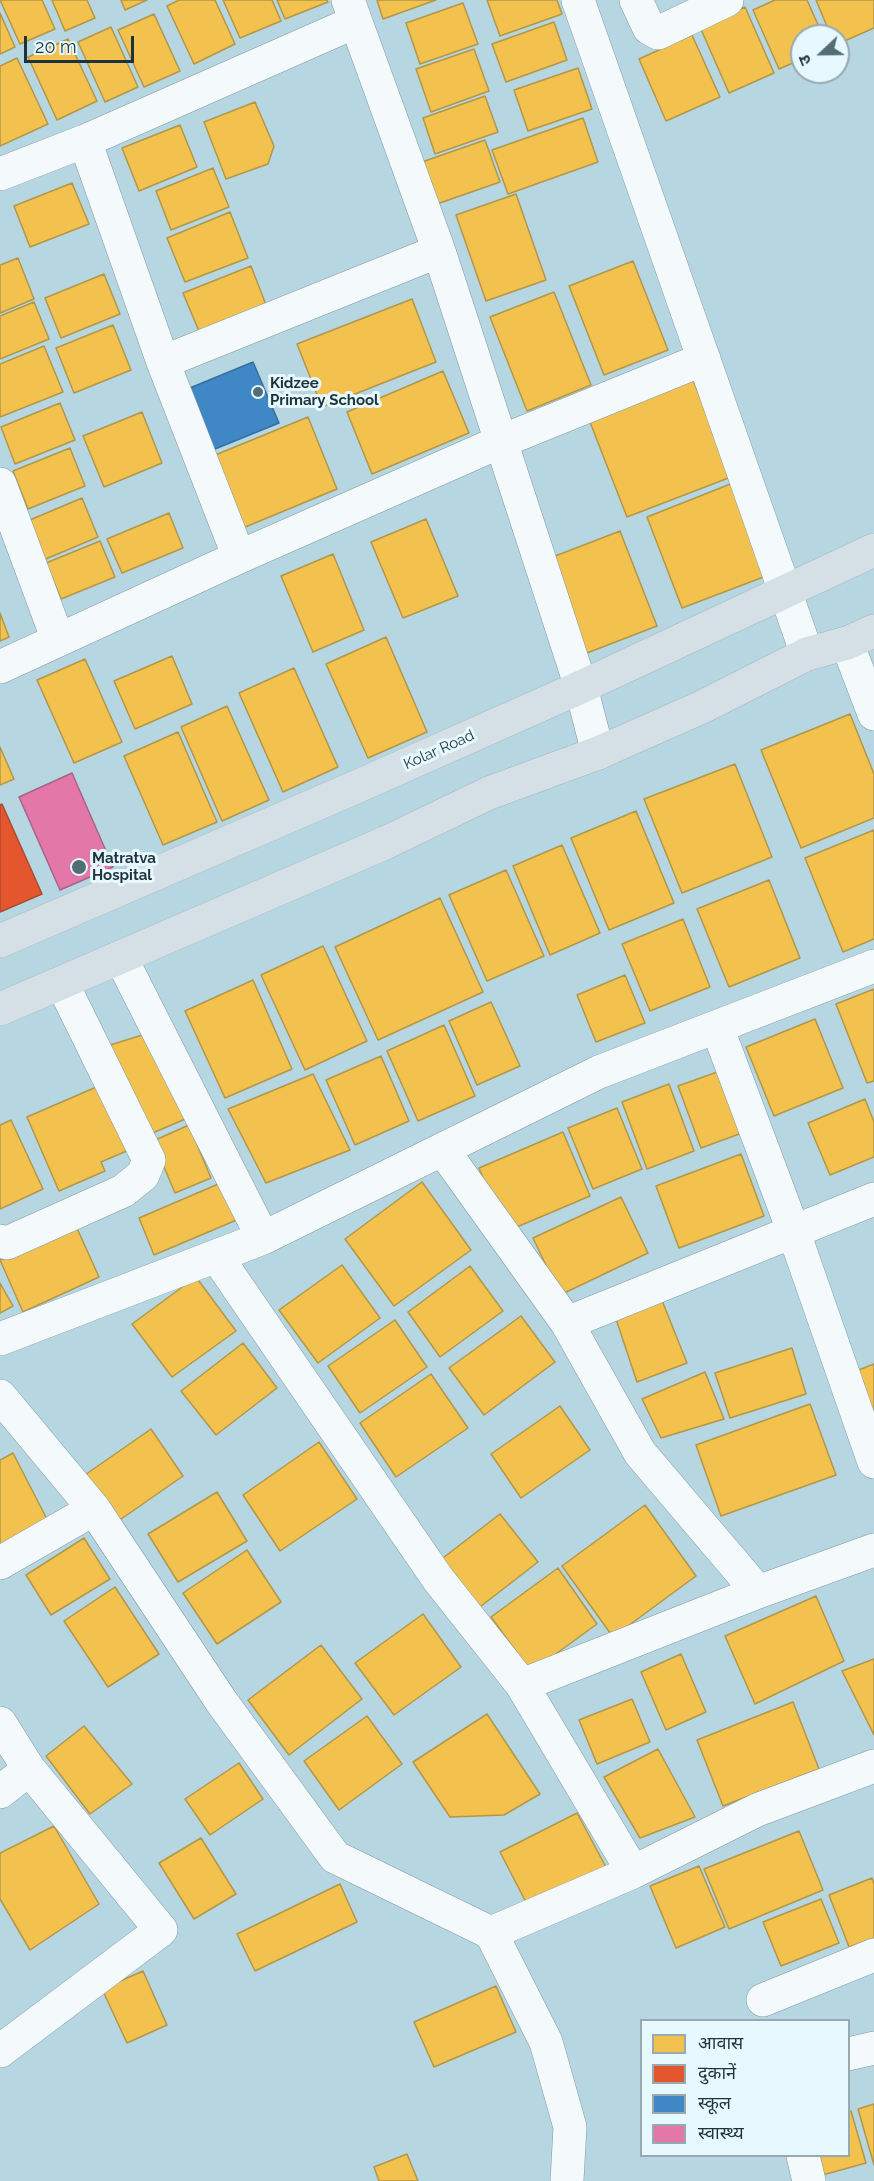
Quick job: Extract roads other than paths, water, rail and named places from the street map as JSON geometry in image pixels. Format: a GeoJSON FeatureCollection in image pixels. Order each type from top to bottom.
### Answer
{"type":"FeatureCollection","features":[{"type":"Feature","properties":{"kind":"main road","name":"Kolar Road"},"geometry":{"type":"LineString","coordinates":[[0,941],[581,687],[874,550]]}},
{"type":"Feature","properties":{"kind":"main road"},"geometry":{"type":"LineString","coordinates":[[0,1010],[385,843],[489,793],[598,753],[702,707],[807,654],[860,637]]}},
{"type":"Feature","properties":{"kind":"street"},"geometry":{"type":"LineString","coordinates":[[578,0],[807,654]]}},
{"type":"Feature","properties":{"kind":"street"},"geometry":{"type":"LineString","coordinates":[[636,0],[649,28],[658,33],[727,0]]}},
{"type":"Feature","properties":{"kind":"street"},"geometry":{"type":"LineString","coordinates":[[0,174],[86,141],[351,11],[439,251],[581,687],[598,753]]}},
{"type":"Feature","properties":{"kind":"street"},"geometry":{"type":"LineString","coordinates":[[86,141],[163,362],[239,557]]}},
{"type":"Feature","properties":{"kind":"street"},"geometry":{"type":"LineString","coordinates":[[163,362],[439,251]]}},
{"type":"Feature","properties":{"kind":"street"},"geometry":{"type":"LineString","coordinates":[[0,668],[239,557],[502,441],[704,358]]}},
{"type":"Feature","properties":{"kind":"street"},"geometry":{"type":"LineString","coordinates":[[0,484],[58,640]]}},
{"type":"Feature","properties":{"kind":"street"},"geometry":{"type":"LineString","coordinates":[[860,637],[874,714]]}},
{"type":"Feature","properties":{"kind":"street"},"geometry":{"type":"LineString","coordinates":[[121,958],[263,1238]]}},
{"type":"Feature","properties":{"kind":"street"},"geometry":{"type":"LineString","coordinates":[[0,1339],[263,1238],[598,1072],[874,966]]}},
{"type":"Feature","properties":{"kind":"street"},"geometry":{"type":"LineString","coordinates":[[0,1241],[7,1243],[123,1191],[143,1175],[149,1160],[62,983]]}},
{"type":"Feature","properties":{"kind":"street"},"geometry":{"type":"LineString","coordinates":[[717,1028],[793,1230],[874,1462]]}},
{"type":"Feature","properties":{"kind":"street"},"geometry":{"type":"LineString","coordinates":[[443,1150],[567,1323],[640,1453],[758,1592]]}},
{"type":"Feature","properties":{"kind":"street"},"geometry":{"type":"LineString","coordinates":[[567,1323],[874,1199]]}},
{"type":"Feature","properties":{"kind":"street"},"geometry":{"type":"LineString","coordinates":[[217,1257],[438,1579],[522,1685],[633,1872]]}},
{"type":"Feature","properties":{"kind":"street"},"geometry":{"type":"LineString","coordinates":[[0,1396],[94,1509],[220,1701],[335,1857],[491,1933],[546,2042],[570,2127],[567,2181]]}},
{"type":"Feature","properties":{"kind":"street"},"geometry":{"type":"LineString","coordinates":[[0,1563],[94,1509]]}},
{"type":"Feature","properties":{"kind":"street"},"geometry":{"type":"LineString","coordinates":[[522,1685],[758,1592],[874,1550]]}},
{"type":"Feature","properties":{"kind":"street"},"geometry":{"type":"LineString","coordinates":[[0,1723],[29,1769],[161,1930],[0,2051]]}},
{"type":"Feature","properties":{"kind":"street"},"geometry":{"type":"LineString","coordinates":[[491,1933],[633,1872],[757,1810],[874,1766]]}},
{"type":"Feature","properties":{"kind":"street"},"geometry":{"type":"LineString","coordinates":[[0,1792],[29,1769]]}},
{"type":"Feature","properties":{"kind":"street"},"geometry":{"type":"LineString","coordinates":[[763,2000],[874,1955]]}},
{"type":"Feature","properties":{"kind":"street"},"geometry":{"type":"LineString","coordinates":[[850,2054],[874,2048]]}},
{"type":"Feature","properties":{"kind":"street"},"geometry":{"type":"LineString","coordinates":[[803,2157],[809,2181]]}},
{"type":"Feature","properties":{"kind":"place","name":"Kidzee Primary School"},"geometry":{"type":"Point","coordinates":[258,392]}},
{"type":"Feature","properties":{"kind":"place","name":"Matratva Hospital"},"geometry":{"type":"Point","coordinates":[79,867]}}]}
